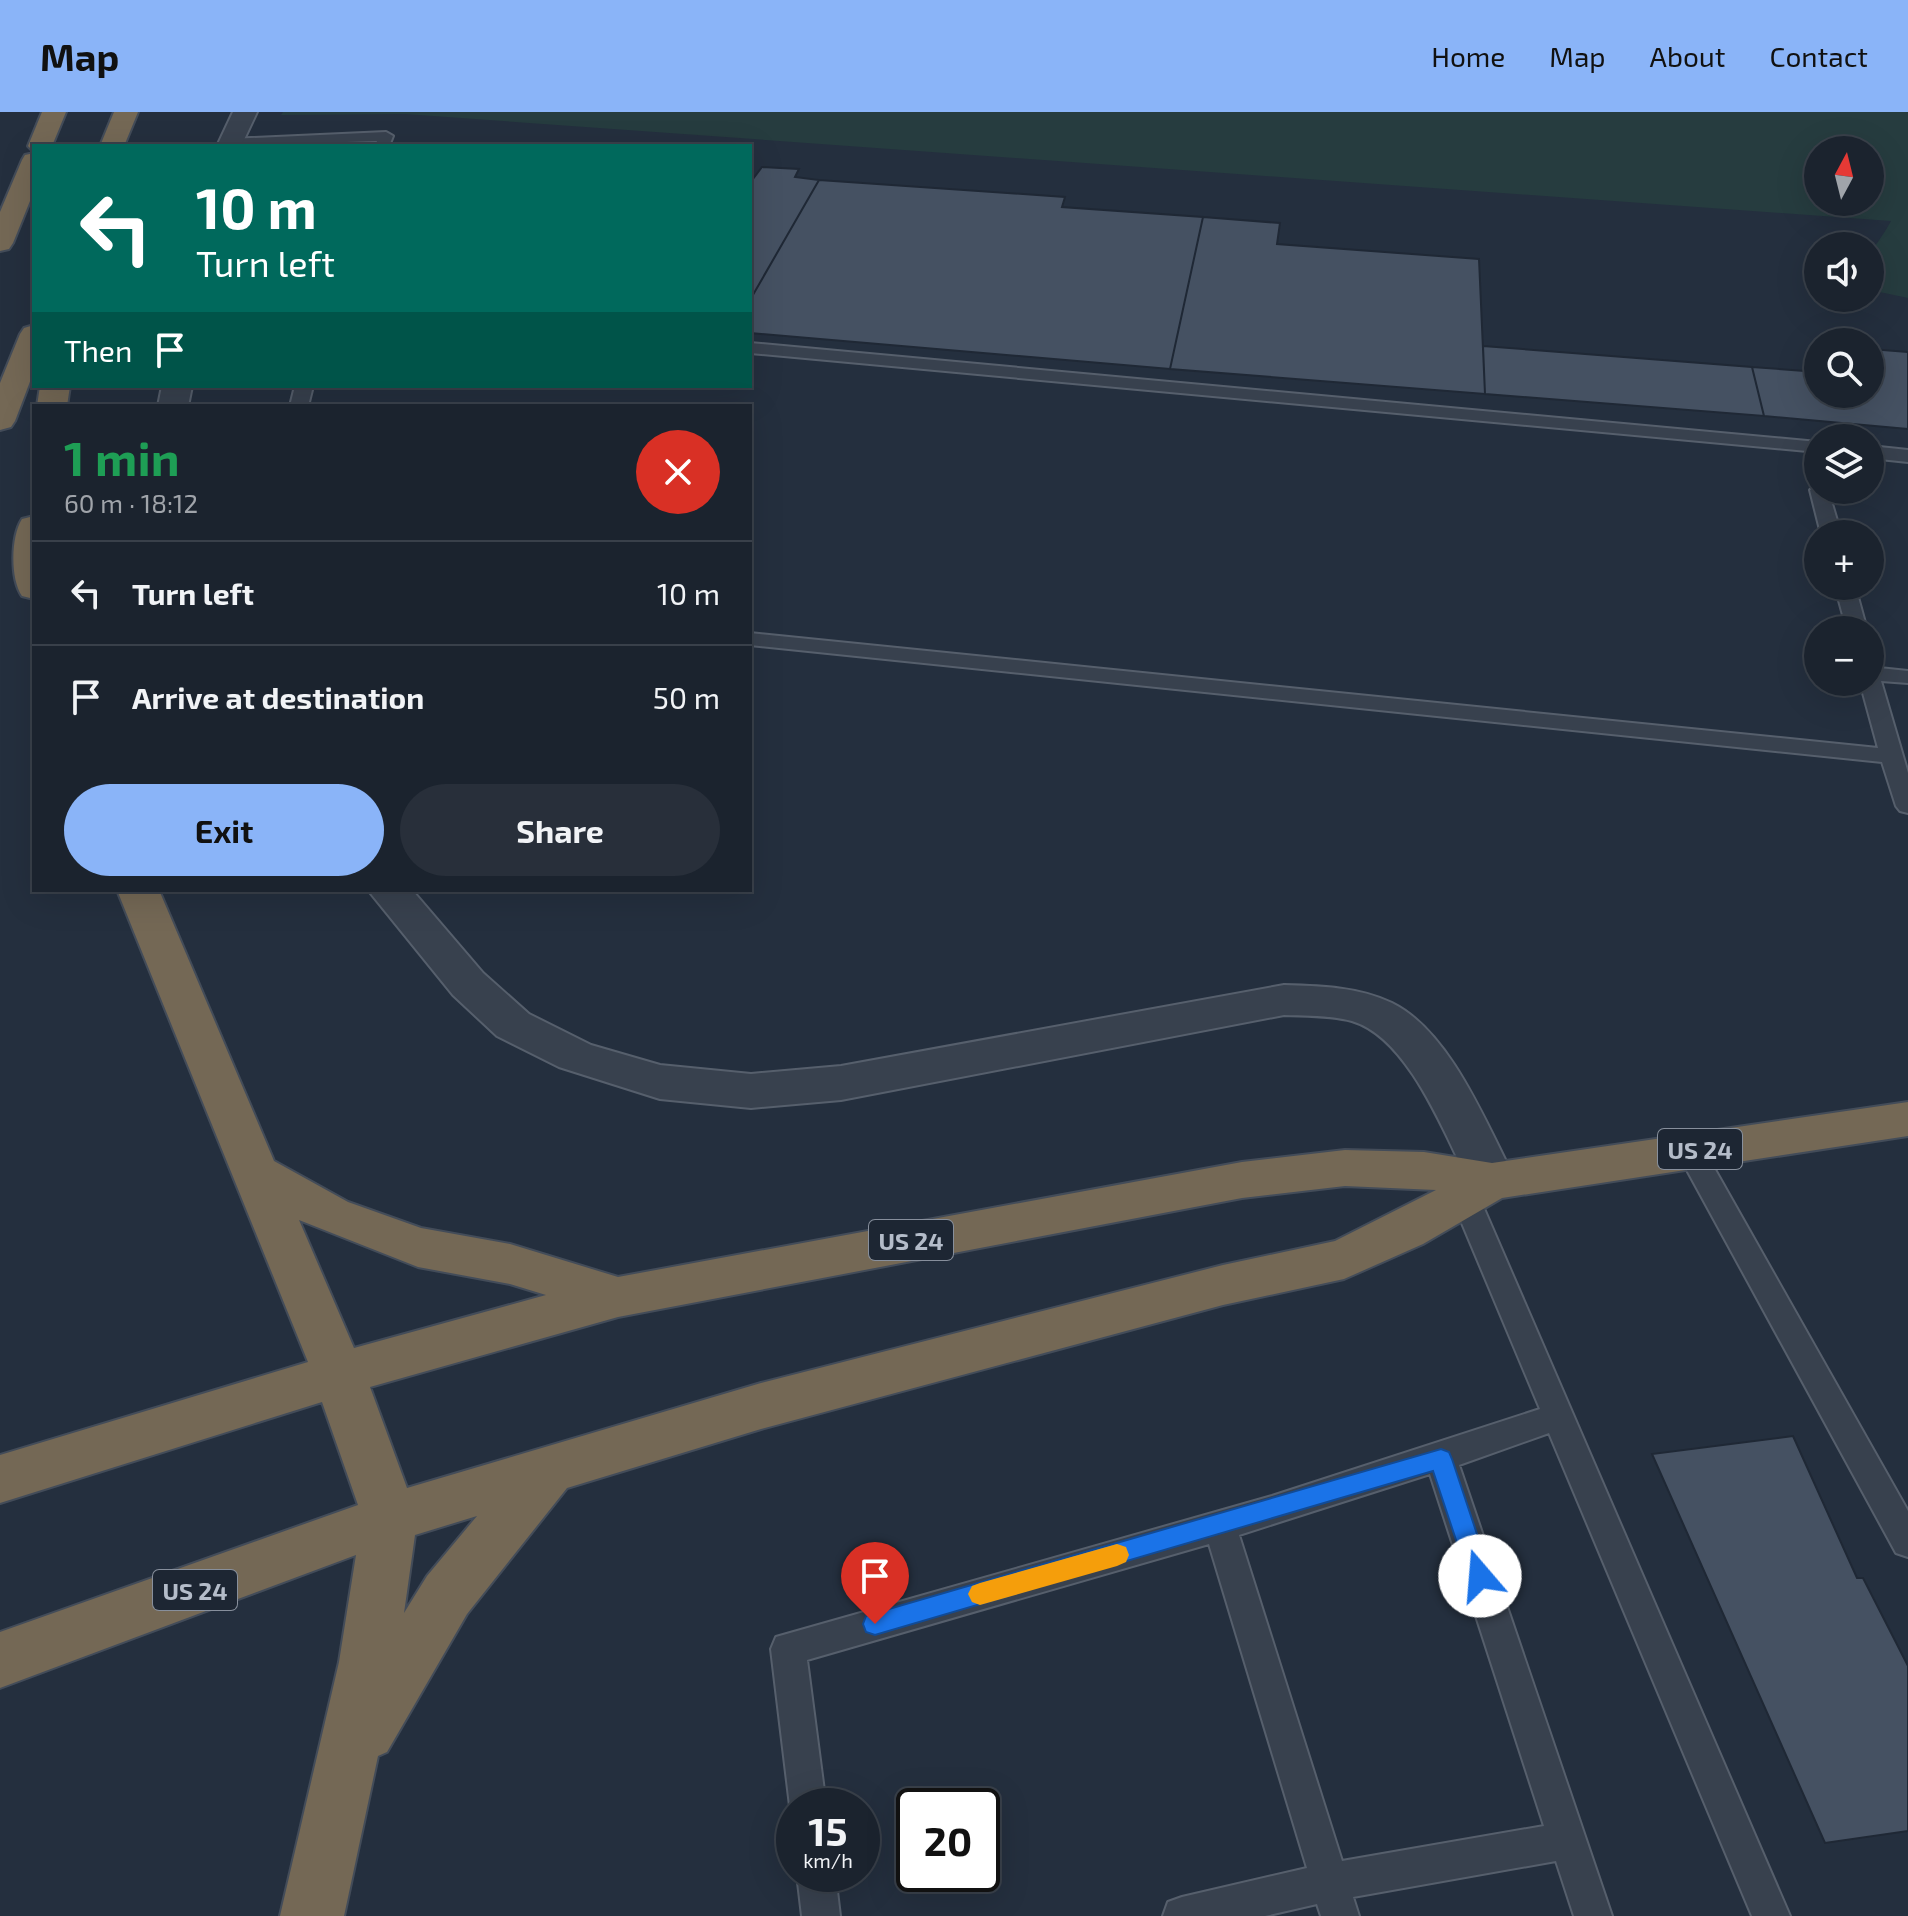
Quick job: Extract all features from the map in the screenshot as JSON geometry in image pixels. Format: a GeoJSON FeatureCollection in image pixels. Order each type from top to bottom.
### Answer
{"type":"FeatureCollection","features":[{"type":"Feature","properties":{"kind":"highway"},"geometry":{"type":"LineString","coordinates":[[41,144],[54,112]]}},
{"type":"Feature","properties":{"kind":"highway"},"geometry":{"type":"LineString","coordinates":[[113,144],[126,112]]}},
{"type":"Feature","properties":{"kind":"highway"},"geometry":{"type":"LineString","coordinates":[[0,243],[32,165]]}},
{"type":"Feature","properties":{"kind":"highway"},"geometry":{"type":"LineString","coordinates":[[0,421],[32,339]]}},
{"type":"Feature","properties":{"kind":"highway"},"geometry":{"type":"LineString","coordinates":[[32,557],[32,578]]}},
{"type":"Feature","properties":{"kind":"highway"},"geometry":{"type":"LineString","coordinates":[[139,892],[338,1372],[390,1518],[368,1662],[312,1916]]}},
{"type":"Feature","properties":{"kind":"highway","name":"US 24"},"geometry":{"type":"LineString","coordinates":[[0,1660],[390,1518],[761,1406],[1223,1285],[1344,1259],[1406,1230],[1478,1189],[1690,1150],[1908,1119]]}},
{"type":"Feature","properties":{"kind":"highway","name":"US 24"},"geometry":{"type":"LineString","coordinates":[[0,1479],[338,1372],[618,1297],[1242,1180],[1345,1168],[1424,1170],[1478,1189]]}},
{"type":"Feature","properties":{"kind":"highway"},"geometry":{"type":"LineString","coordinates":[[255,1173],[331,1215],[418,1247],[510,1264],[618,1297]]}},
{"type":"Feature","properties":{"kind":"highway"},"geometry":{"type":"LineString","coordinates":[[346,1764],[447,1595],[549,1470]]}},
{"type":"Feature","properties":{"kind":"street"},"geometry":{"type":"LineString","coordinates":[[229,144],[245,112]]}},
{"type":"Feature","properties":{"kind":"street"},"geometry":{"type":"LineString","coordinates":[[391,892],[468,984],[513,1025],[575,1056],[660,1082],[751,1091],[841,1083],[1284,1000],[1334,1002],[1384,1018],[1426,1059],[1478,1189]]}},
{"type":"Feature","properties":{"kind":"lane"},"geometry":{"type":"LineString","coordinates":[[246,144],[386,136],[383,144]]}},
{"type":"Feature","properties":{"kind":"lane"},"geometry":{"type":"LineString","coordinates":[[752,348],[1804,466]]}},
{"type":"Feature","properties":{"kind":"lane"},"geometry":{"type":"LineString","coordinates":[[1884,453],[1908,456]]}},
{"type":"Feature","properties":{"kind":"lane"},"geometry":{"type":"LineString","coordinates":[[752,639],[1891,756]]}},
{"type":"Feature","properties":{"kind":"lane"},"geometry":{"type":"LineString","coordinates":[[1884,676],[1908,677]]}},
{"type":"Feature","properties":{"kind":"lane"},"geometry":{"type":"LineString","coordinates":[[1875,696],[1908,806]]}},
{"type":"Feature","properties":{"kind":"lane"},"geometry":{"type":"LineString","coordinates":[[1690,1150],[1908,1542]]}},
{"type":"Feature","properties":{"kind":"lane"},"geometry":{"type":"LineString","coordinates":[[1478,1189],[1558,1416],[1771,1916]]}},
{"type":"Feature","properties":{"kind":"lane"},"geometry":{"type":"LineString","coordinates":[[806,1788],[788,1649],[1220,1526],[1441,1459],[1558,1416]]}},
{"type":"Feature","properties":{"kind":"lane"},"geometry":{"type":"LineString","coordinates":[[1441,1459],[1593,1916]]}},
{"type":"Feature","properties":{"kind":"lane"},"geometry":{"type":"LineString","coordinates":[[1220,1526],[1335,1899]]}},
{"type":"Feature","properties":{"kind":"lane"},"geometry":{"type":"LineString","coordinates":[[1182,1916],[1335,1899],[1568,1840]]}},
{"type":"Feature","properties":{"kind":"lane"},"geometry":{"type":"LineString","coordinates":[[818,1892],[821,1916]]}},
{"type":"Feature","properties":{"kind":"green space"},"geometry":{"type":"Polygon","coordinates":[[[283,112],[1908,112],[1908,298],[1884,293],[1884,232],[1891,221],[1822,216],[1884,216],[1884,136],[1804,136],[1804,215],[405,114],[281,115],[283,112]]]}},
{"type":"Feature","properties":{"kind":"building"},"geometry":{"type":"Polygon","coordinates":[[[762,167],[799,169],[795,177],[819,180],[752,297],[752,180],[762,167]]]}},
{"type":"Feature","properties":{"kind":"building"},"geometry":{"type":"Polygon","coordinates":[[[819,180],[1065,197],[1062,207],[1203,217],[1170,369],[752,333],[752,297],[819,180]]]}},
{"type":"Feature","properties":{"kind":"building"},"geometry":{"type":"Polygon","coordinates":[[[1203,217],[1280,223],[1277,244],[1479,259],[1485,394],[1170,369],[1203,217]]]}},
{"type":"Feature","properties":{"kind":"building"},"geometry":{"type":"Polygon","coordinates":[[[1483,346],[1752,367],[1764,416],[1485,394],[1483,346]]]}},
{"type":"Feature","properties":{"kind":"building"},"geometry":{"type":"Polygon","coordinates":[[[1884,350],[1908,352],[1908,429],[1884,427],[1884,424],[1764,416],[1752,367],[1804,371],[1804,408],[1884,408],[1884,350]]]}},
{"type":"Feature","properties":{"kind":"building"},"geometry":{"type":"Polygon","coordinates":[[[1793,1436],[1857,1578],[1863,1578],[1908,1666],[1908,1831],[1825,1843],[1652,1454],[1793,1436]]]}},
{"type":"Feature","properties":{"kind":"slow traffic"},"geometry":{"type":"LineString","coordinates":[[980,1594],[1117,1555]]}},
{"type":"Feature","properties":{"kind":"route"},"geometry":{"type":"LineString","coordinates":[[875,1624],[1220,1526],[1441,1459],[1480,1576]]}}]}
